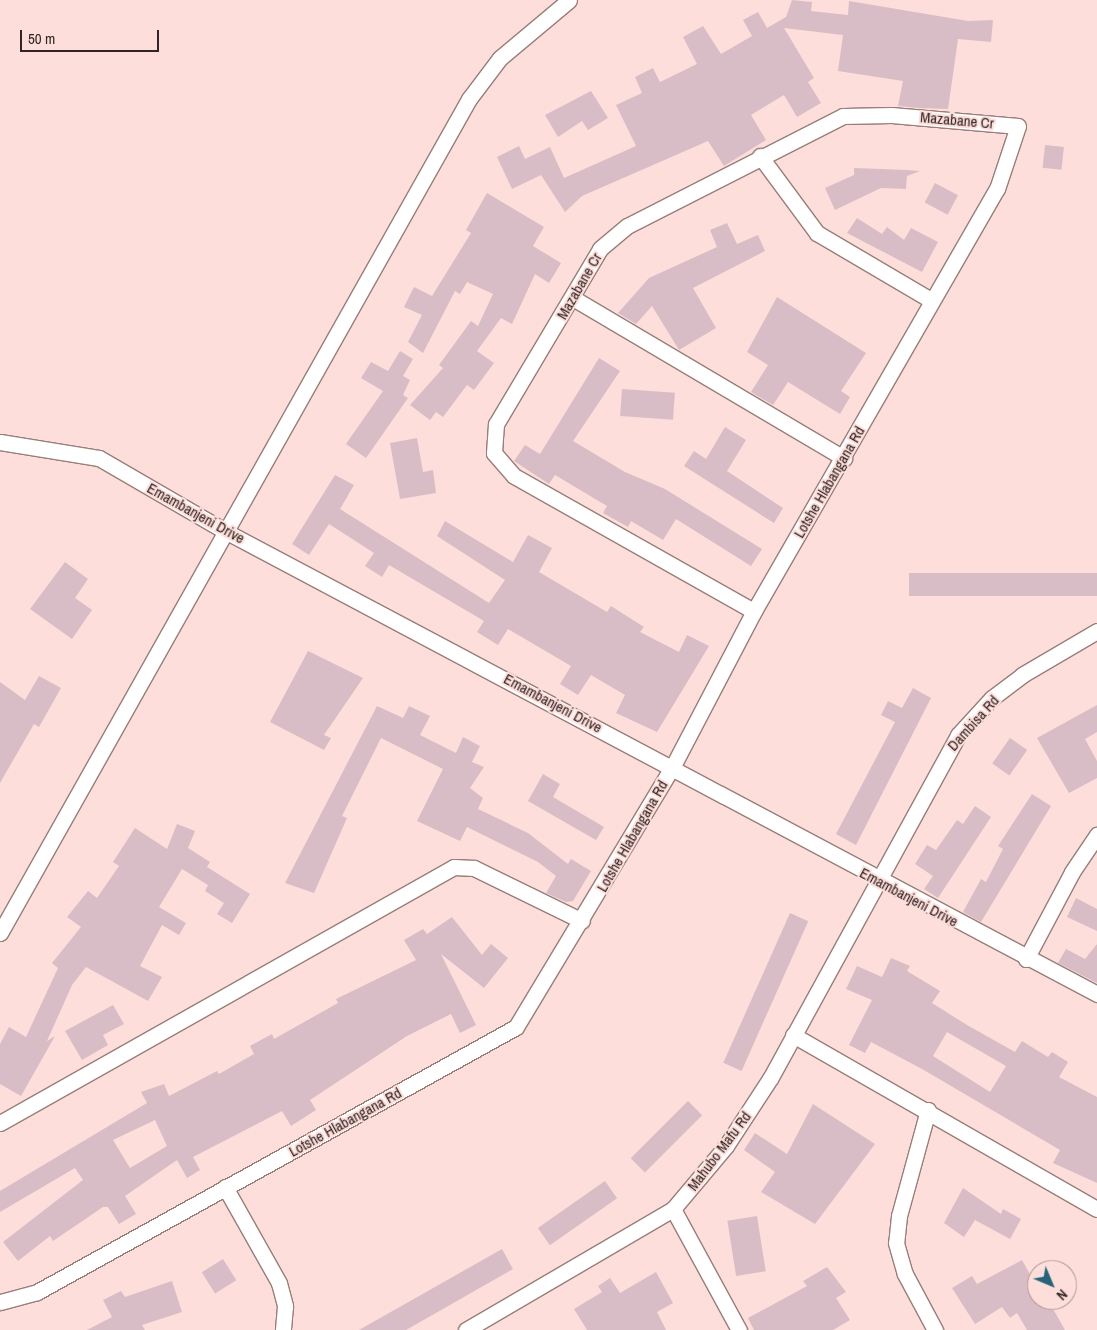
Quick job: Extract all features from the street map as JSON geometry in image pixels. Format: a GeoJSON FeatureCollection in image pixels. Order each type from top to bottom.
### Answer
{"type":"FeatureCollection","features":[{"type":"Feature","properties":{"kind":"street"},"geometry":{"type":"LineString","coordinates":[[0,933],[224,530],[469,100],[500,58],[569,0]]}},
{"type":"Feature","properties":{"kind":"street","name":"Mazabane Cr"},"geometry":{"type":"LineString","coordinates":[[754,611],[501,465],[494,453],[496,424],[612,237],[760,156],[843,116],[891,114],[1018,126]]}},
{"type":"Feature","properties":{"kind":"street","name":"Lotshe Hlabangana Rd"},"geometry":{"type":"LineString","coordinates":[[0,1302],[37,1292],[511,1031],[582,921],[673,766],[754,611],[844,458],[929,299],[996,188],[1018,126]]}},
{"type":"Feature","properties":{"kind":"street"},"geometry":{"type":"LineString","coordinates":[[760,156],[817,233],[929,299]]}},
{"type":"Feature","properties":{"kind":"street"},"geometry":{"type":"LineString","coordinates":[[573,298],[844,458]]}},
{"type":"Feature","properties":{"kind":"street","name":"Emambanjeni Drive"},"geometry":{"type":"LineString","coordinates":[[0,442],[70,450],[99,458],[224,530],[673,766],[875,880],[1097,994]]}},
{"type":"Feature","properties":{"kind":"street","name":"Dambisa Rd"},"geometry":{"type":"LineString","coordinates":[[875,880],[944,756],[976,714],[1022,675],[1097,631]]}},
{"type":"Feature","properties":{"kind":"street"},"geometry":{"type":"LineString","coordinates":[[1026,959],[1072,872],[1097,835]]}},
{"type":"Feature","properties":{"kind":"street"},"geometry":{"type":"LineString","coordinates":[[0,1123],[454,867],[474,868],[582,921]]}},
{"type":"Feature","properties":{"kind":"street","name":"Mahubo Mafu Rd"},"geometry":{"type":"LineString","coordinates":[[466,1330],[673,1209],[726,1146],[793,1035],[875,880]]}},
{"type":"Feature","properties":{"kind":"street"},"geometry":{"type":"LineString","coordinates":[[793,1035],[928,1110],[1097,1209]]}},
{"type":"Feature","properties":{"kind":"street"},"geometry":{"type":"LineString","coordinates":[[928,1110],[898,1216],[896,1243],[906,1274],[935,1330]]}},
{"type":"Feature","properties":{"kind":"street"},"geometry":{"type":"LineString","coordinates":[[225,1188],[279,1283],[285,1306],[283,1330]]}},
{"type":"Feature","properties":{"kind":"street"},"geometry":{"type":"LineString","coordinates":[[673,1209],[739,1330]]}},
{"type":"Feature","properties":{"kind":"building"},"geometry":{"type":"Polygon","coordinates":[[[792,0],[812,2],[811,11],[848,15],[849,1],[968,21],[993,20],[991,42],[958,39],[948,109],[919,108],[898,106],[903,81],[838,71],[843,35],[784,28],[814,78],[808,82],[821,103],[797,117],[784,95],[751,115],[766,140],[724,166],[708,141],[582,196],[565,212],[541,175],[512,189],[497,157],[519,146],[525,159],[550,147],[564,178],[636,146],[616,105],[642,93],[635,77],[653,68],[660,82],[697,64],[683,37],[703,26],[721,54],[752,36],[743,20],[758,12],[767,28],[786,17],[792,0]]]}},
{"type":"Feature","properties":{"kind":"building"},"geometry":{"type":"Polygon","coordinates":[[[591,91],[608,118],[588,130],[582,121],[558,137],[545,115],[591,91]]]}},
{"type":"Feature","properties":{"kind":"building"},"geometry":{"type":"Polygon","coordinates":[[[1045,145],[1064,147],[1061,170],[1043,168],[1045,145]]]}},
{"type":"Feature","properties":{"kind":"building"},"geometry":{"type":"Polygon","coordinates":[[[854,168],[920,171],[907,176],[906,189],[881,188],[835,210],[825,188],[854,175],[854,168]]]}},
{"type":"Feature","properties":{"kind":"building"},"geometry":{"type":"Polygon","coordinates":[[[935,183],[958,195],[948,215],[925,202],[935,183]]]}},
{"type":"Feature","properties":{"kind":"building"},"geometry":{"type":"Polygon","coordinates":[[[487,193],[544,227],[533,246],[561,263],[549,283],[535,274],[512,324],[501,318],[477,351],[494,363],[474,390],[467,385],[443,417],[436,412],[430,420],[410,405],[443,368],[439,365],[471,321],[478,326],[493,294],[467,282],[460,294],[455,291],[423,353],[408,342],[422,315],[404,307],[414,287],[432,296],[471,233],[466,230],[487,193]]]}},
{"type":"Feature","properties":{"kind":"building"},"geometry":{"type":"Polygon","coordinates":[[[857,218],[882,234],[887,227],[904,240],[911,228],[938,242],[922,272],[847,233],[857,218]]]}},
{"type":"Feature","properties":{"kind":"building"},"geometry":{"type":"Polygon","coordinates":[[[727,223],[737,244],[758,235],[765,251],[693,288],[716,328],[679,350],[652,306],[636,324],[618,313],[649,278],[717,247],[710,230],[727,223]]]}},
{"type":"Feature","properties":{"kind":"building"},"geometry":{"type":"Polygon","coordinates":[[[777,297],[866,353],[841,391],[850,397],[840,414],[788,382],[773,405],[751,392],[768,365],[747,352],[777,297]]]}},
{"type":"Feature","properties":{"kind":"building"},"geometry":{"type":"Polygon","coordinates":[[[400,351],[413,359],[403,376],[410,380],[403,395],[408,398],[366,458],[346,444],[383,391],[361,378],[371,362],[388,371],[400,351]]]}},
{"type":"Feature","properties":{"kind":"building"},"geometry":{"type":"Polygon","coordinates":[[[599,358],[620,371],[573,441],[625,472],[665,489],[762,549],[751,566],[676,519],[663,540],[631,521],[628,527],[603,513],[607,506],[555,475],[549,484],[514,461],[525,445],[540,454],[599,358]]]}},
{"type":"Feature","properties":{"kind":"building"},"geometry":{"type":"Polygon","coordinates":[[[622,389],[675,393],[673,420],[620,416],[622,389]]]}},
{"type":"Feature","properties":{"kind":"building"},"geometry":{"type":"Polygon","coordinates":[[[725,427],[746,440],[727,471],[783,508],[774,523],[684,466],[694,451],[706,459],[725,427]]]}},
{"type":"Feature","properties":{"kind":"building"},"geometry":{"type":"Polygon","coordinates":[[[417,438],[423,472],[433,470],[436,493],[400,499],[390,443],[417,438]]]}},
{"type":"Feature","properties":{"kind":"building"},"geometry":{"type":"Polygon","coordinates":[[[335,475],[354,485],[340,509],[489,603],[505,580],[437,536],[445,521],[513,562],[528,535],[552,548],[539,572],[607,612],[611,606],[644,627],[640,632],[679,652],[687,635],[709,646],[657,732],[616,713],[625,695],[591,675],[578,695],[560,684],[571,666],[508,629],[498,645],[477,632],[484,621],[389,565],[382,577],[365,566],[374,553],[329,524],[309,555],[292,544],[335,475]]]}},
{"type":"Feature","properties":{"kind":"building"},"geometry":{"type":"Polygon","coordinates":[[[65,562],[88,579],[75,598],[92,610],[72,639],[30,609],[65,562]]]}},
{"type":"Feature","properties":{"kind":"building"},"geometry":{"type":"Polygon","coordinates":[[[909,573],[1097,573],[1097,596],[909,596],[909,573]]]}},
{"type":"Feature","properties":{"kind":"building"},"geometry":{"type":"Polygon","coordinates":[[[308,651],[363,678],[324,735],[331,738],[324,750],[270,722],[308,651]]]}},
{"type":"Feature","properties":{"kind":"building"},"geometry":{"type":"Polygon","coordinates":[[[39,676],[61,688],[39,727],[34,724],[0,783],[0,682],[25,700],[39,676]]]}},
{"type":"Feature","properties":{"kind":"building"},"geometry":{"type":"Polygon","coordinates":[[[913,688],[931,698],[856,845],[836,834],[895,722],[881,715],[888,701],[902,708],[913,688]]]}},
{"type":"Feature","properties":{"kind":"building"},"geometry":{"type":"Polygon","coordinates":[[[1097,705],[1097,732],[1085,739],[1097,761],[1097,778],[1069,793],[1037,738],[1097,705]]]}},
{"type":"Feature","properties":{"kind":"building"},"geometry":{"type":"Polygon","coordinates":[[[377,706],[403,718],[409,706],[430,716],[420,735],[456,753],[463,737],[480,746],[472,762],[484,767],[470,788],[483,798],[478,809],[528,833],[568,864],[571,859],[591,871],[573,901],[566,902],[546,893],[556,876],[538,862],[467,827],[460,841],[417,821],[443,769],[381,738],[342,816],[347,818],[314,893],[285,883],[377,706]]]}},
{"type":"Feature","properties":{"kind":"building"},"geometry":{"type":"Polygon","coordinates":[[[1010,738],[1027,750],[1009,775],[992,763],[1010,738]]]}},
{"type":"Feature","properties":{"kind":"building"},"geometry":{"type":"Polygon","coordinates":[[[543,774],[560,784],[553,797],[604,827],[596,840],[528,801],[543,774]]]}},
{"type":"Feature","properties":{"kind":"building"},"geometry":{"type":"Polygon","coordinates":[[[1032,794],[1051,806],[981,922],[963,912],[981,879],[986,882],[1003,849],[998,846],[1032,794]]]}},
{"type":"Feature","properties":{"kind":"building"},"geometry":{"type":"Polygon","coordinates":[[[975,806],[991,817],[938,898],[924,889],[933,876],[915,864],[927,845],[936,850],[957,820],[963,824],[975,806]]]}},
{"type":"Feature","properties":{"kind":"building"},"geometry":{"type":"Polygon","coordinates":[[[177,824],[195,831],[188,848],[210,862],[207,867],[250,894],[232,923],[217,914],[224,903],[205,891],[208,885],[182,869],[159,907],[186,923],[179,935],[162,925],[140,966],[162,977],[148,1001],[86,967],[72,985],[47,1041],[55,1036],[21,1096],[0,1084],[0,1044],[9,1027],[26,1037],[58,968],[52,963],[81,927],[67,917],[88,891],[97,898],[119,866],[113,862],[135,828],[167,849],[177,824]]]}},
{"type":"Feature","properties":{"kind":"building"},"geometry":{"type":"Polygon","coordinates":[[[1076,898],[1097,909],[1097,931],[1067,917],[1076,898]]]}},
{"type":"Feature","properties":{"kind":"building"},"geometry":{"type":"Polygon","coordinates":[[[790,913],[808,921],[742,1071],[723,1063],[790,913]]]}},
{"type":"Feature","properties":{"kind":"building"},"geometry":{"type":"Polygon","coordinates":[[[452,917],[482,955],[491,944],[508,958],[484,988],[441,954],[476,1025],[460,1033],[451,1014],[407,1036],[310,1100],[316,1110],[291,1126],[282,1111],[193,1157],[200,1170],[187,1178],[177,1160],[125,1196],[136,1214],[119,1224],[108,1207],[103,1207],[53,1241],[50,1236],[18,1261],[3,1242],[83,1180],[75,1168],[0,1212],[0,1191],[147,1103],[141,1092],[164,1084],[169,1096],[217,1071],[219,1074],[254,1054],[250,1046],[272,1034],[274,1039],[338,1003],[336,999],[416,960],[404,940],[423,929],[427,934],[452,917]],[[155,1120],[113,1140],[130,1168],[167,1146],[155,1120]]]}},
{"type":"Feature","properties":{"kind":"building"},"geometry":{"type":"Polygon","coordinates":[[[1097,944],[1097,983],[1058,963],[1066,949],[1085,959],[1097,944]]]}},
{"type":"Feature","properties":{"kind":"building"},"geometry":{"type":"Polygon","coordinates":[[[891,958],[910,966],[907,971],[940,991],[932,1003],[967,1025],[1015,1052],[1022,1041],[1048,1057],[1052,1052],[1068,1062],[1059,1077],[1097,1097],[1097,1183],[1053,1163],[1060,1150],[922,1069],[871,1042],[865,1053],[849,1045],[872,1000],[846,989],[857,966],[882,977],[891,958]],[[947,1032],[933,1056],[990,1092],[1006,1066],[947,1032]]]}},
{"type":"Feature","properties":{"kind":"building"},"geometry":{"type":"Polygon","coordinates":[[[113,1005],[124,1024],[103,1035],[108,1045],[82,1060],[65,1031],[113,1005]]]}},
{"type":"Feature","properties":{"kind":"building"},"geometry":{"type":"Polygon","coordinates":[[[688,1101],[702,1115],[645,1172],[631,1158],[688,1101]]]}},
{"type":"Feature","properties":{"kind":"building"},"geometry":{"type":"Polygon","coordinates":[[[813,1104],[875,1144],[815,1224],[761,1192],[775,1172],[744,1150],[755,1133],[787,1154],[813,1104]]]}},
{"type":"Feature","properties":{"kind":"building"},"geometry":{"type":"Polygon","coordinates":[[[605,1181],[617,1198],[550,1245],[538,1228],[605,1181]]]}},
{"type":"Feature","properties":{"kind":"building"},"geometry":{"type":"Polygon","coordinates":[[[963,1188],[1001,1214],[1003,1209],[1021,1219],[1010,1239],[975,1220],[964,1237],[944,1223],[963,1188]]]}},
{"type":"Feature","properties":{"kind":"building"},"geometry":{"type":"Polygon","coordinates":[[[757,1216],[766,1271],[736,1276],[727,1221],[757,1216]]]}},
{"type":"Feature","properties":{"kind":"building"},"geometry":{"type":"Polygon","coordinates":[[[502,1249],[513,1269],[406,1330],[359,1330],[502,1249]]]}},
{"type":"Feature","properties":{"kind":"building"},"geometry":{"type":"Polygon","coordinates":[[[223,1259],[236,1280],[215,1293],[202,1272],[223,1259]]]}},
{"type":"Feature","properties":{"kind":"building"},"geometry":{"type":"Polygon","coordinates":[[[1022,1260],[1027,1269],[1027,1310],[1054,1310],[1065,1330],[1027,1330],[1017,1313],[1010,1318],[1002,1307],[975,1324],[952,1288],[972,1276],[977,1284],[1022,1260]]]}},
{"type":"Feature","properties":{"kind":"building"},"geometry":{"type":"Polygon","coordinates":[[[827,1267],[846,1292],[836,1298],[850,1320],[833,1330],[754,1330],[748,1318],[807,1286],[803,1281],[827,1267]]]}},
{"type":"Feature","properties":{"kind":"building"},"geometry":{"type":"Polygon","coordinates":[[[656,1272],[673,1303],[657,1312],[666,1330],[587,1330],[574,1309],[602,1292],[598,1286],[610,1278],[620,1293],[656,1272]]]}},
{"type":"Feature","properties":{"kind":"building"},"geometry":{"type":"Polygon","coordinates":[[[172,1281],[182,1312],[142,1325],[145,1330],[87,1330],[112,1317],[103,1300],[121,1291],[125,1297],[172,1281]]]}}]}
